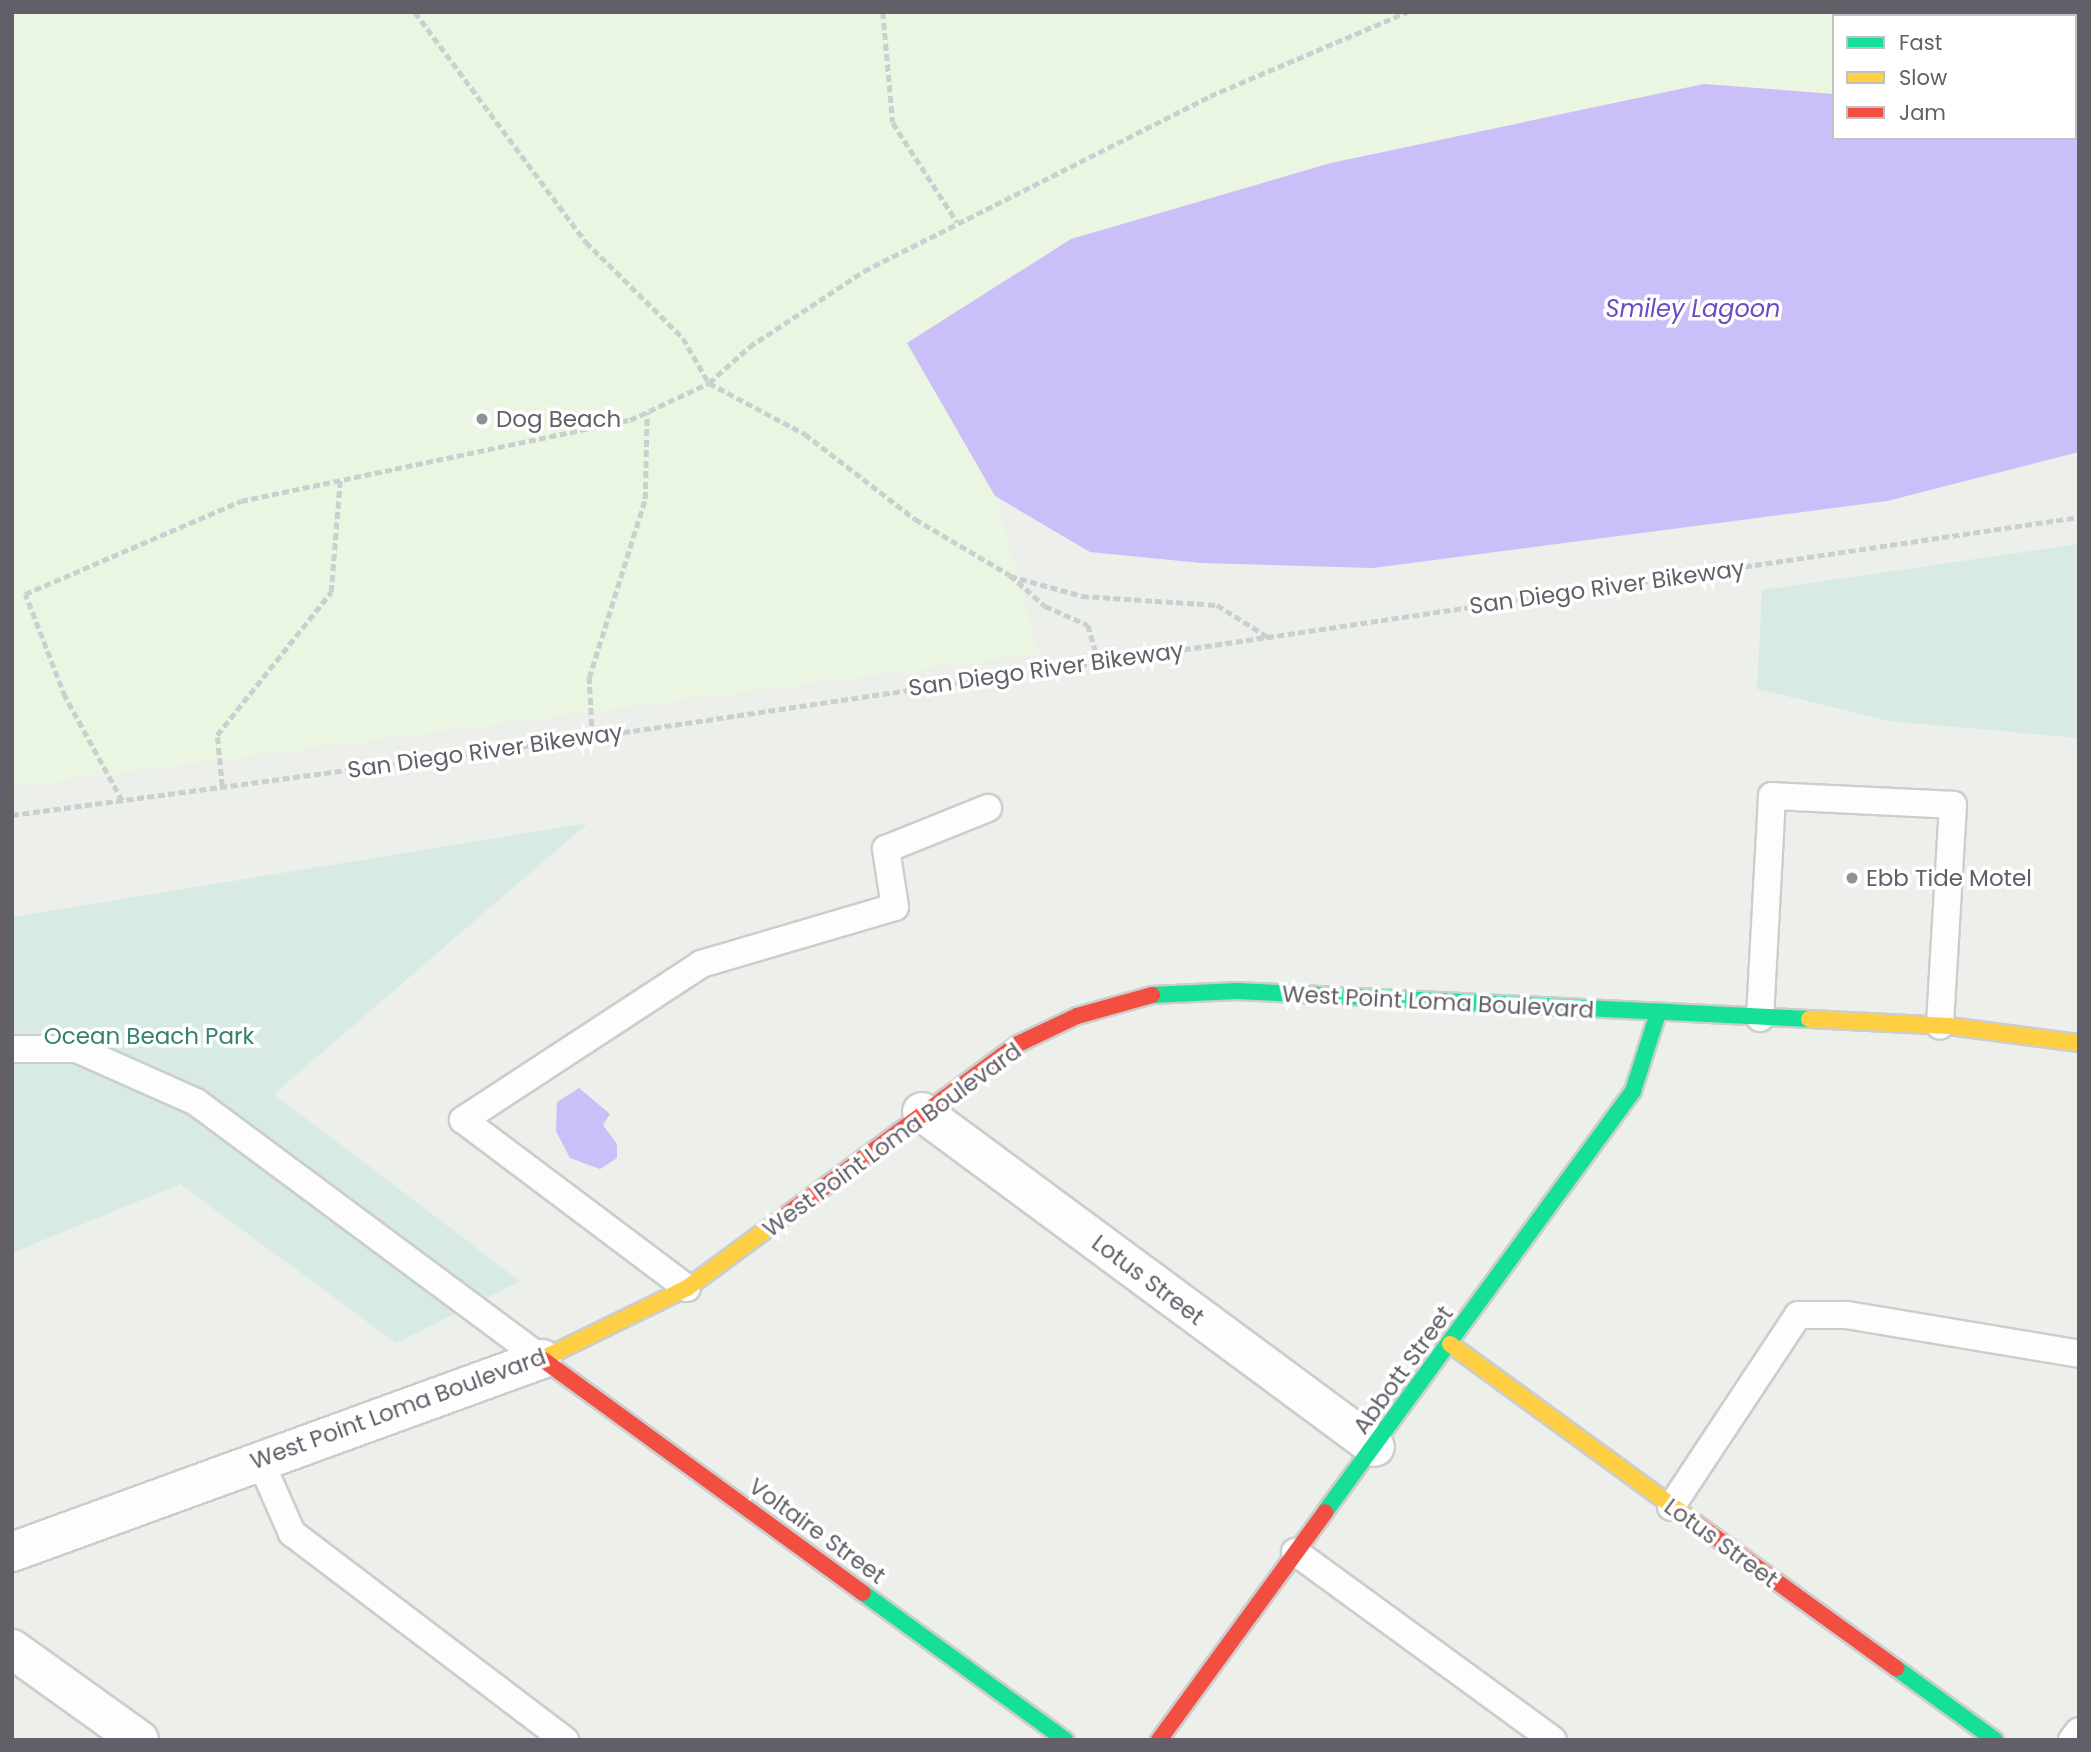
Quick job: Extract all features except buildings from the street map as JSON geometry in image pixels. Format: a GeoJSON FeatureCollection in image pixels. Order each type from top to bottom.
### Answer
{"type":"FeatureCollection","features":[{"type":"Feature","properties":{"kind":"street","name":"West Point Loma Boulevard"},"geometry":{"type":"LineString","coordinates":[[12,1552],[259,1458],[542,1359],[687,1288],[922,1112],[1018,1044],[1077,1016],[1157,994],[1237,991],[1940,1026],[2079,1043]]}},
{"type":"Feature","properties":{"kind":"street","name":"Abbott Street"},"geometry":{"type":"LineString","coordinates":[[1159,1740],[1633,1091],[1658,1013]]}},
{"type":"Feature","properties":{"kind":"street","name":"Lotus Street"},"geometry":{"type":"LineString","coordinates":[[922,1112],[1375,1447]]}},
{"type":"Feature","properties":{"kind":"street","name":"Lotus Street"},"geometry":{"type":"LineString","coordinates":[[1450,1344],[1995,1740]]}},
{"type":"Feature","properties":{"kind":"street","name":"Voltaire Street"},"geometry":{"type":"LineString","coordinates":[[542,1359],[1065,1740]]}},
{"type":"Feature","properties":{"kind":"street"},"geometry":{"type":"LineString","coordinates":[[12,1649],[139,1740]]}},
{"type":"Feature","properties":{"kind":"lane"},"geometry":{"type":"LineString","coordinates":[[1760,1018],[1772,796],[1953,806],[1940,1026]]}},
{"type":"Feature","properties":{"kind":"lane"},"geometry":{"type":"LineString","coordinates":[[687,1288],[463,1119],[701,964],[895,907],[886,849],[988,808]]}},
{"type":"Feature","properties":{"kind":"lane"},"geometry":{"type":"LineString","coordinates":[[12,1049],[77,1049],[196,1102],[542,1359]]}},
{"type":"Feature","properties":{"kind":"lane"},"geometry":{"type":"LineString","coordinates":[[1671,1507],[1798,1315],[1847,1315],[2079,1354]]}},
{"type":"Feature","properties":{"kind":"lane"},"geometry":{"type":"LineString","coordinates":[[259,1458],[292,1532],[565,1740]]}},
{"type":"Feature","properties":{"kind":"lane"},"geometry":{"type":"LineString","coordinates":[[1295,1552],[1553,1740]]}},
{"type":"Feature","properties":{"kind":"lane"},"geometry":{"type":"LineString","coordinates":[[2072,1740],[2079,1731]]}},
{"type":"Feature","properties":{"kind":"path"},"geometry":{"type":"LineString","coordinates":[[415,12],[586,242],[683,338],[709,383],[805,435],[915,519],[1010,575],[1045,606],[1088,625],[1098,660]]}},
{"type":"Feature","properties":{"kind":"path"},"geometry":{"type":"LineString","coordinates":[[883,12],[893,123],[957,222]]}},
{"type":"Feature","properties":{"kind":"path"},"geometry":{"type":"LineString","coordinates":[[122,800],[65,697],[25,594],[241,501],[647,412],[709,383],[749,347],[864,271],[957,222],[1210,96],[1407,12]]}},
{"type":"Feature","properties":{"kind":"path"},"geometry":{"type":"LineString","coordinates":[[592,736],[589,678],[645,499],[647,412]]}},
{"type":"Feature","properties":{"kind":"path"},"geometry":{"type":"LineString","coordinates":[[222,786],[217,735],[331,592],[340,481]]}},
{"type":"Feature","properties":{"kind":"path","name":"San Diego River Bikeway"},"geometry":{"type":"LineString","coordinates":[[12,816],[592,736],[2079,517]]}},
{"type":"Feature","properties":{"kind":"path"},"geometry":{"type":"LineString","coordinates":[[1010,575],[1082,596],[1217,605],[1268,637]]}},
{"type":"Feature","properties":{"kind":"green space"},"geometry":{"type":"Polygon","coordinates":[[[2079,544],[2079,738],[1889,721],[1757,689],[1762,590],[2079,544]]]}},
{"type":"Feature","properties":{"kind":"green space","name":"Ocean Beach Park"},"geometry":{"type":"Polygon","coordinates":[[[588,823],[274,1094],[520,1281],[396,1343],[180,1184],[12,1253],[12,917],[588,823]]]}},
{"type":"Feature","properties":{"kind":"sand","name":"Dog Beach"},"geometry":{"type":"Polygon","coordinates":[[[12,12],[2079,12],[2079,67],[2077,14],[1832,14],[1832,94],[1704,84],[1331,163],[907,343],[995,496],[1039,654],[12,787],[12,12]]]}},
{"type":"Feature","properties":{"kind":"water","name":"Smiley Lagoon"},"geometry":{"type":"Polygon","coordinates":[[[2079,67],[2079,452],[1887,501],[1373,568],[1201,563],[1090,552],[995,496],[907,343],[1071,239],[1331,163],[1704,84],[1832,94],[1832,140],[2077,140],[2079,67]]]}},
{"type":"Feature","properties":{"kind":"water"},"geometry":{"type":"Polygon","coordinates":[[[579,1088],[610,1114],[603,1125],[617,1144],[617,1158],[600,1169],[570,1158],[556,1131],[557,1102],[579,1088]]]}},
{"type":"Feature","properties":{"kind":"traffic: fast"},"geometry":{"type":"LineString","coordinates":[[1152,995],[1237,991],[1809,1019]]}},
{"type":"Feature","properties":{"kind":"traffic: fast"},"geometry":{"type":"LineString","coordinates":[[1325,1512],[1633,1091],[1658,1013]]}},
{"type":"Feature","properties":{"kind":"traffic: fast"},"geometry":{"type":"LineString","coordinates":[[863,1593],[1065,1740]]}},
{"type":"Feature","properties":{"kind":"traffic: fast"},"geometry":{"type":"LineString","coordinates":[[1896,1668],[1995,1740]]}},
{"type":"Feature","properties":{"kind":"traffic: slow"},"geometry":{"type":"LineString","coordinates":[[1809,1019],[1949,1026],[2079,1043]]}},
{"type":"Feature","properties":{"kind":"traffic: slow"},"geometry":{"type":"LineString","coordinates":[[542,1359],[687,1288],[778,1221]]}},
{"type":"Feature","properties":{"kind":"traffic: slow"},"geometry":{"type":"LineString","coordinates":[[1450,1344],[1697,1524]]}},
{"type":"Feature","properties":{"kind":"traffic: jam"},"geometry":{"type":"LineString","coordinates":[[778,1221],[1018,1044],[1077,1016],[1152,995]]}},
{"type":"Feature","properties":{"kind":"traffic: jam"},"geometry":{"type":"LineString","coordinates":[[542,1359],[863,1593]]}},
{"type":"Feature","properties":{"kind":"traffic: jam"},"geometry":{"type":"LineString","coordinates":[[1159,1740],[1325,1512]]}},
{"type":"Feature","properties":{"kind":"traffic: jam"},"geometry":{"type":"LineString","coordinates":[[1697,1524],[1896,1668]]}},
{"type":"Feature","properties":{"kind":"place","name":"Dog Beach"},"geometry":{"type":"Point","coordinates":[482,419]}},
{"type":"Feature","properties":{"kind":"place","name":"Ebb Tide Motel"},"geometry":{"type":"Point","coordinates":[1852,878]}}]}
